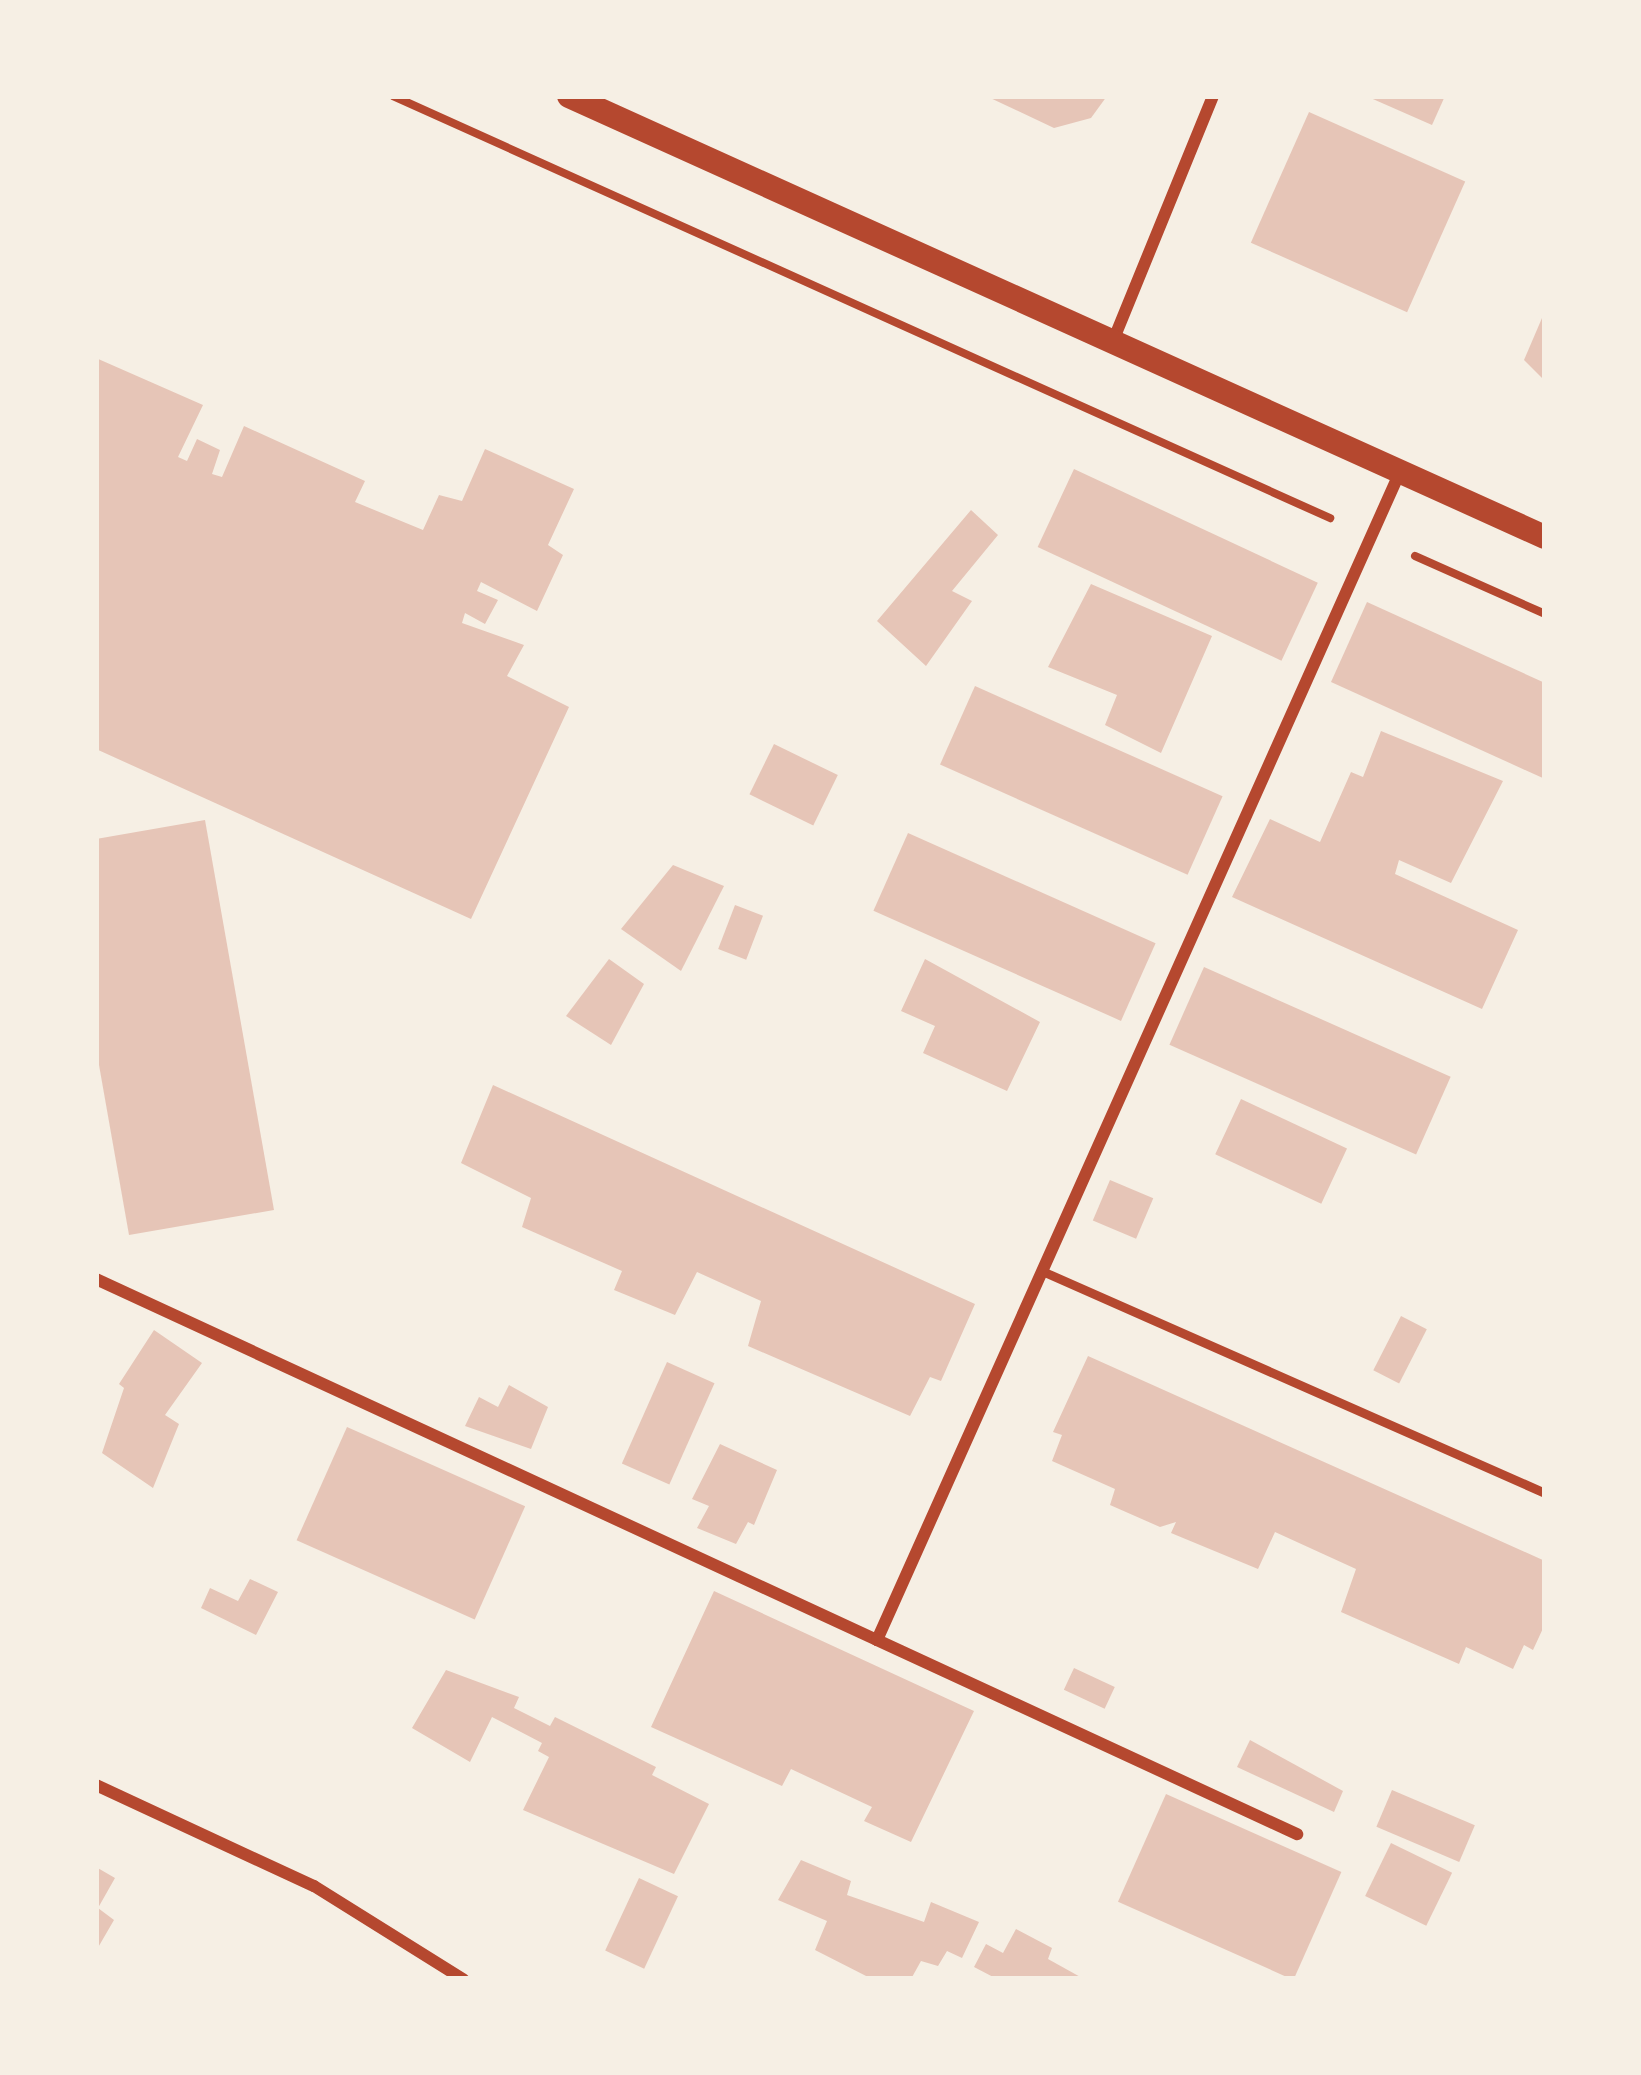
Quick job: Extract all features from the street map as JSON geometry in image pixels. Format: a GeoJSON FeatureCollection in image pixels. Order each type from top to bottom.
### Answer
{"type":"FeatureCollection","features":[{"type":"Feature","properties":{"kind":"main road"},"geometry":{"type":"LineString","coordinates":[[569,96],[1545,537]]}},
{"type":"Feature","properties":{"kind":"street"},"geometry":{"type":"LineString","coordinates":[[1113,341],[1213,96]]}},
{"type":"Feature","properties":{"kind":"street"},"geometry":{"type":"LineString","coordinates":[[877,1640],[1400,472]]}},
{"type":"Feature","properties":{"kind":"street"},"geometry":{"type":"LineString","coordinates":[[96,1279],[1297,1834]]}},
{"type":"Feature","properties":{"kind":"street"},"geometry":{"type":"LineString","coordinates":[[96,1786],[314,1886],[463,1979]]}},
{"type":"Feature","properties":{"kind":"lane"},"geometry":{"type":"LineString","coordinates":[[1042,1271],[1545,1493]]}},
{"type":"Feature","properties":{"kind":"path"},"geometry":{"type":"LineString","coordinates":[[393,96],[1545,614]]}},
{"type":"Feature","properties":{"kind":"building"},"geometry":{"type":"Polygon","coordinates":[[[986,96],[1107,96],[1091,118],[1054,128],[986,96]]]}},
{"type":"Feature","properties":{"kind":"building"},"geometry":{"type":"Polygon","coordinates":[[[1366,96],[1445,96],[1432,125],[1366,96]]]}},
{"type":"Feature","properties":{"kind":"building"},"geometry":{"type":"Polygon","coordinates":[[[1309,112],[1465,182],[1407,312],[1251,243],[1309,112]]]}},
{"type":"Feature","properties":{"kind":"building"},"geometry":{"type":"Polygon","coordinates":[[[1545,311],[1545,381],[1524,360],[1545,311]]]}},
{"type":"Feature","properties":{"kind":"building"},"geometry":{"type":"Polygon","coordinates":[[[96,358],[203,405],[178,457],[187,461],[197,439],[220,450],[212,474],[222,477],[244,426],[365,481],[355,502],[423,530],[439,495],[462,501],[485,449],[574,489],[548,545],[563,555],[537,611],[481,582],[477,591],[498,600],[485,624],[465,613],[462,623],[524,645],[507,676],[569,707],[471,919],[96,749],[96,358]]]}},
{"type":"Feature","properties":{"kind":"building"},"geometry":{"type":"Polygon","coordinates":[[[1074,469],[1318,583],[1281,661],[1038,547],[1074,469]]]}},
{"type":"Feature","properties":{"kind":"building"},"geometry":{"type":"Polygon","coordinates":[[[971,510],[998,535],[952,591],[972,601],[926,666],[877,621],[971,510]]]}},
{"type":"Feature","properties":{"kind":"building"},"geometry":{"type":"Polygon","coordinates":[[[1091,584],[1212,636],[1161,753],[1105,725],[1117,695],[1048,667],[1091,584]]]}},
{"type":"Feature","properties":{"kind":"building"},"geometry":{"type":"Polygon","coordinates":[[[1367,602],[1545,683],[1545,779],[1331,682],[1367,602]]]}},
{"type":"Feature","properties":{"kind":"building"},"geometry":{"type":"Polygon","coordinates":[[[975,686],[1223,796],[1188,875],[940,765],[975,686]]]}},
{"type":"Feature","properties":{"kind":"building"},"geometry":{"type":"Polygon","coordinates":[[[1381,731],[1503,781],[1451,883],[1399,860],[1395,874],[1518,930],[1482,1009],[1232,897],[1270,819],[1320,842],[1351,772],[1363,777],[1381,731]]]}},
{"type":"Feature","properties":{"kind":"building"},"geometry":{"type":"Polygon","coordinates":[[[774,744],[838,775],[813,825],[749,794],[774,744]]]}},
{"type":"Feature","properties":{"kind":"building"},"geometry":{"type":"Polygon","coordinates":[[[205,820],[274,1210],[129,1235],[96,1048],[96,839],[205,820]]]}},
{"type":"Feature","properties":{"kind":"building"},"geometry":{"type":"Polygon","coordinates":[[[908,833],[1156,943],[1121,1021],[873,911],[908,833]]]}},
{"type":"Feature","properties":{"kind":"building"},"geometry":{"type":"Polygon","coordinates":[[[673,865],[724,886],[681,971],[621,929],[673,865]]]}},
{"type":"Feature","properties":{"kind":"building"},"geometry":{"type":"Polygon","coordinates":[[[735,905],[763,916],[746,960],[718,949],[735,905]]]}},
{"type":"Feature","properties":{"kind":"building"},"geometry":{"type":"Polygon","coordinates":[[[609,959],[644,984],[611,1045],[566,1016],[609,959]]]}},
{"type":"Feature","properties":{"kind":"building"},"geometry":{"type":"Polygon","coordinates":[[[925,959],[1040,1022],[1007,1091],[923,1053],[935,1026],[901,1011],[925,959]]]}},
{"type":"Feature","properties":{"kind":"building"},"geometry":{"type":"Polygon","coordinates":[[[1204,967],[1451,1077],[1416,1154],[1169,1045],[1204,967]]]}},
{"type":"Feature","properties":{"kind":"building"},"geometry":{"type":"Polygon","coordinates":[[[493,1085],[975,1304],[941,1381],[930,1377],[910,1416],[748,1346],[761,1301],[697,1272],[675,1315],[614,1290],[622,1271],[522,1227],[531,1198],[461,1163],[493,1085]]]}},
{"type":"Feature","properties":{"kind":"building"},"geometry":{"type":"Polygon","coordinates":[[[1241,1099],[1347,1148],[1321,1204],[1215,1154],[1241,1099]]]}},
{"type":"Feature","properties":{"kind":"building"},"geometry":{"type":"Polygon","coordinates":[[[1110,1180],[1153,1198],[1136,1239],[1093,1221],[1110,1180]]]}},
{"type":"Feature","properties":{"kind":"building"},"geometry":{"type":"Polygon","coordinates":[[[1401,1316],[1427,1329],[1399,1384],[1373,1370],[1401,1316]]]}},
{"type":"Feature","properties":{"kind":"building"},"geometry":{"type":"Polygon","coordinates":[[[154,1330],[202,1363],[165,1415],[179,1424],[153,1488],[102,1453],[124,1388],[119,1384],[154,1330]]]}},
{"type":"Feature","properties":{"kind":"building"},"geometry":{"type":"Polygon","coordinates":[[[1088,1356],[1545,1561],[1545,1624],[1533,1650],[1524,1645],[1513,1669],[1466,1647],[1459,1664],[1341,1612],[1356,1569],[1275,1532],[1258,1569],[1171,1533],[1176,1522],[1160,1527],[1110,1505],[1115,1489],[1052,1461],[1062,1435],[1053,1432],[1088,1356]]]}},
{"type":"Feature","properties":{"kind":"building"},"geometry":{"type":"Polygon","coordinates":[[[667,1362],[715,1383],[669,1485],[622,1463],[667,1362]]]}},
{"type":"Feature","properties":{"kind":"building"},"geometry":{"type":"Polygon","coordinates":[[[509,1385],[548,1407],[531,1449],[465,1426],[479,1397],[498,1407],[509,1385]]]}},
{"type":"Feature","properties":{"kind":"building"},"geometry":{"type":"Polygon","coordinates":[[[347,1427],[525,1506],[475,1620],[297,1540],[347,1427]]]}},
{"type":"Feature","properties":{"kind":"building"},"geometry":{"type":"Polygon","coordinates":[[[720,1444],[777,1470],[754,1525],[748,1522],[736,1544],[697,1528],[709,1506],[692,1499],[720,1444]]]}},
{"type":"Feature","properties":{"kind":"building"},"geometry":{"type":"Polygon","coordinates":[[[250,1579],[278,1592],[256,1635],[201,1608],[210,1588],[238,1601],[250,1579]]]}},
{"type":"Feature","properties":{"kind":"building"},"geometry":{"type":"Polygon","coordinates":[[[714,1591],[974,1711],[911,1842],[864,1821],[872,1807],[791,1769],[782,1786],[651,1727],[714,1591]]]}},
{"type":"Feature","properties":{"kind":"building"},"geometry":{"type":"Polygon","coordinates":[[[1074,1668],[1115,1687],[1105,1709],[1064,1690],[1074,1668]]]}},
{"type":"Feature","properties":{"kind":"building"},"geometry":{"type":"Polygon","coordinates":[[[446,1670],[519,1697],[514,1708],[550,1726],[555,1717],[656,1767],[652,1775],[709,1804],[674,1874],[523,1810],[549,1757],[538,1751],[542,1743],[492,1717],[470,1762],[412,1728],[446,1670]]]}},
{"type":"Feature","properties":{"kind":"building"},"geometry":{"type":"Polygon","coordinates":[[[1250,1740],[1343,1791],[1334,1812],[1237,1767],[1250,1740]]]}},
{"type":"Feature","properties":{"kind":"building"},"geometry":{"type":"Polygon","coordinates":[[[1392,1790],[1475,1825],[1459,1862],[1376,1827],[1392,1790]]]}},
{"type":"Feature","properties":{"kind":"building"},"geometry":{"type":"Polygon","coordinates":[[[1166,1794],[1341,1872],[1294,1979],[1118,1902],[1166,1794]]]}},
{"type":"Feature","properties":{"kind":"building"},"geometry":{"type":"Polygon","coordinates":[[[1391,1843],[1452,1873],[1426,1926],[1365,1896],[1391,1843]]]}},
{"type":"Feature","properties":{"kind":"building"},"geometry":{"type":"Polygon","coordinates":[[[801,1860],[851,1881],[847,1895],[924,1922],[931,1902],[979,1922],[962,1958],[947,1951],[938,1966],[921,1961],[911,1979],[872,1979],[815,1950],[827,1921],[778,1900],[801,1860]]]}},
{"type":"Feature","properties":{"kind":"building"},"geometry":{"type":"Polygon","coordinates":[[[96,1867],[115,1878],[98,1908],[114,1920],[96,1951],[96,1867]]]}},
{"type":"Feature","properties":{"kind":"building"},"geometry":{"type":"Polygon","coordinates":[[[639,1878],[678,1896],[644,1969],[605,1951],[639,1878]]]}},
{"type":"Feature","properties":{"kind":"building"},"geometry":{"type":"Polygon","coordinates":[[[1016,1929],[1052,1948],[1048,1959],[1084,1979],[997,1979],[974,1967],[986,1944],[1003,1953],[1016,1929]]]}}]}
